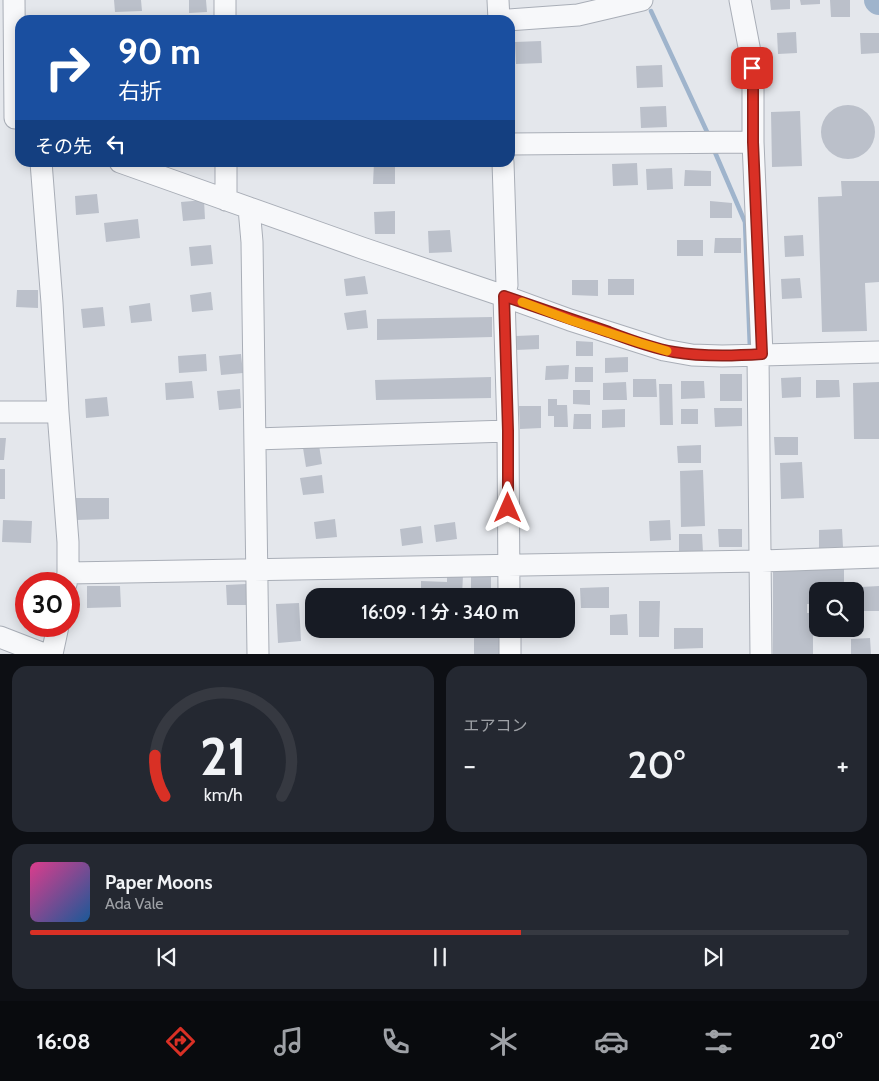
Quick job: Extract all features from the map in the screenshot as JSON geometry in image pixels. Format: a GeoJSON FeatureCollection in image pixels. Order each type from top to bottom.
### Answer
{"type":"FeatureCollection","features":[{"type":"Feature","properties":{"kind":"street"},"geometry":{"type":"LineString","coordinates":[[12,117],[11,34],[14,0]]}},
{"type":"Feature","properties":{"kind":"street"},"geometry":{"type":"LineString","coordinates":[[225,0],[225,15]]}},
{"type":"Feature","properties":{"kind":"street"},"geometry":{"type":"LineString","coordinates":[[498,0],[499,15]]}},
{"type":"Feature","properties":{"kind":"street"},"geometry":{"type":"LineString","coordinates":[[515,19],[578,15],[642,0]]}},
{"type":"Feature","properties":{"kind":"street"},"geometry":{"type":"LineString","coordinates":[[740,0],[750,52],[753,84],[755,355],[761,654]]}},
{"type":"Feature","properties":{"kind":"street"},"geometry":{"type":"LineString","coordinates":[[515,144],[753,142]]}},
{"type":"Feature","properties":{"kind":"street"},"geometry":{"type":"LineString","coordinates":[[42,167],[68,542],[67,572]]}},
{"type":"Feature","properties":{"kind":"street"},"geometry":{"type":"LineString","coordinates":[[134,167],[570,320],[664,350],[692,355],[879,352]]}},
{"type":"Feature","properties":{"kind":"street"},"geometry":{"type":"LineString","coordinates":[[226,167],[226,200]]}},
{"type":"Feature","properties":{"kind":"street"},"geometry":{"type":"LineString","coordinates":[[503,167],[508,285],[504,296],[508,431],[509,588]]}},
{"type":"Feature","properties":{"kind":"street"},"geometry":{"type":"LineString","coordinates":[[249,208],[252,252],[258,654]]}},
{"type":"Feature","properties":{"kind":"street"},"geometry":{"type":"LineString","coordinates":[[0,412],[58,412]]}},
{"type":"Feature","properties":{"kind":"street"},"geometry":{"type":"LineString","coordinates":[[255,439],[508,431]]}},
{"type":"Feature","properties":{"kind":"street"},"geometry":{"type":"LineString","coordinates":[[80,578],[257,569],[759,561],[879,557]]}},
{"type":"Feature","properties":{"kind":"street"},"geometry":{"type":"LineString","coordinates":[[0,637],[44,654]]}},
{"type":"Feature","properties":{"kind":"street"},"geometry":{"type":"LineString","coordinates":[[52,654],[56,637]]}},
{"type":"Feature","properties":{"kind":"street"},"geometry":{"type":"LineString","coordinates":[[510,638],[510,654]]}},
{"type":"Feature","properties":{"kind":"building"},"geometry":{"type":"Polygon","coordinates":[[[114,0],[141,0],[142,11],[115,12],[114,0]]]}},
{"type":"Feature","properties":{"kind":"building"},"geometry":{"type":"Polygon","coordinates":[[[189,0],[206,0],[207,12],[189,13],[189,0]]]}},
{"type":"Feature","properties":{"kind":"building"},"geometry":{"type":"Polygon","coordinates":[[[770,0],[790,0],[790,9],[771,10],[770,0]]]}},
{"type":"Feature","properties":{"kind":"building"},"geometry":{"type":"Polygon","coordinates":[[[800,0],[820,0],[820,4],[801,5],[800,0]]]}},
{"type":"Feature","properties":{"kind":"building"},"geometry":{"type":"Polygon","coordinates":[[[830,0],[850,0],[850,17],[831,17],[830,0]]]}},
{"type":"Feature","properties":{"kind":"building"},"geometry":{"type":"Polygon","coordinates":[[[796,32],[797,53],[778,54],[777,33],[796,32]]]}},
{"type":"Feature","properties":{"kind":"building"},"geometry":{"type":"Polygon","coordinates":[[[860,33],[879,33],[879,53],[861,54],[860,33]]]}},
{"type":"Feature","properties":{"kind":"building"},"geometry":{"type":"Polygon","coordinates":[[[541,41],[542,63],[516,64],[515,42],[541,41]]]}},
{"type":"Feature","properties":{"kind":"building"},"geometry":{"type":"Polygon","coordinates":[[[662,65],[663,87],[637,88],[636,66],[662,65]]]}},
{"type":"Feature","properties":{"kind":"building"},"geometry":{"type":"Polygon","coordinates":[[[848,105],[858,107],[867,113],[873,122],[875,132],[873,142],[867,151],[858,157],[848,159],[838,157],[829,151],[823,142],[821,132],[823,122],[829,113],[838,107],[848,105]]]}},
{"type":"Feature","properties":{"kind":"building"},"geometry":{"type":"Polygon","coordinates":[[[666,106],[667,127],[641,128],[640,107],[666,106]]]}},
{"type":"Feature","properties":{"kind":"building"},"geometry":{"type":"Polygon","coordinates":[[[800,111],[802,166],[772,167],[771,112],[800,111]]]}},
{"type":"Feature","properties":{"kind":"building"},"geometry":{"type":"Polygon","coordinates":[[[637,163],[638,185],[613,186],[612,164],[637,163]]]}},
{"type":"Feature","properties":{"kind":"building"},"geometry":{"type":"Polygon","coordinates":[[[374,167],[395,167],[395,184],[373,184],[374,167]]]}},
{"type":"Feature","properties":{"kind":"building"},"geometry":{"type":"Polygon","coordinates":[[[672,168],[673,189],[647,190],[646,169],[672,168]]]}},
{"type":"Feature","properties":{"kind":"building"},"geometry":{"type":"Polygon","coordinates":[[[685,170],[711,171],[711,186],[684,186],[685,170]]]}},
{"type":"Feature","properties":{"kind":"building"},"geometry":{"type":"Polygon","coordinates":[[[841,181],[879,181],[879,282],[865,283],[867,331],[822,332],[818,197],[842,196],[841,181]]]}},
{"type":"Feature","properties":{"kind":"building"},"geometry":{"type":"Polygon","coordinates":[[[97,194],[99,213],[76,215],[75,196],[97,194]]]}},
{"type":"Feature","properties":{"kind":"building"},"geometry":{"type":"Polygon","coordinates":[[[204,200],[205,219],[183,221],[181,202],[204,200]]]}},
{"type":"Feature","properties":{"kind":"building"},"geometry":{"type":"Polygon","coordinates":[[[710,201],[732,203],[732,218],[710,218],[710,201]]]}},
{"type":"Feature","properties":{"kind":"building"},"geometry":{"type":"Polygon","coordinates":[[[395,211],[395,234],[375,234],[374,212],[395,211]]]}},
{"type":"Feature","properties":{"kind":"building"},"geometry":{"type":"Polygon","coordinates":[[[138,219],[140,238],[106,242],[104,223],[138,219]]]}},
{"type":"Feature","properties":{"kind":"building"},"geometry":{"type":"Polygon","coordinates":[[[450,230],[452,252],[429,253],[428,231],[450,230]]]}},
{"type":"Feature","properties":{"kind":"building"},"geometry":{"type":"Polygon","coordinates":[[[803,235],[804,256],[785,257],[784,236],[803,235]]]}},
{"type":"Feature","properties":{"kind":"building"},"geometry":{"type":"Polygon","coordinates":[[[715,238],[741,238],[741,253],[714,253],[715,238]]]}},
{"type":"Feature","properties":{"kind":"building"},"geometry":{"type":"Polygon","coordinates":[[[677,240],[703,240],[703,256],[677,256],[677,240]]]}},
{"type":"Feature","properties":{"kind":"building"},"geometry":{"type":"Polygon","coordinates":[[[211,245],[213,264],[191,266],[189,247],[211,245]]]}},
{"type":"Feature","properties":{"kind":"building"},"geometry":{"type":"Polygon","coordinates":[[[365,276],[368,294],[346,296],[344,279],[365,276]]]}},
{"type":"Feature","properties":{"kind":"building"},"geometry":{"type":"Polygon","coordinates":[[[800,278],[802,298],[782,299],[781,279],[800,278]]]}},
{"type":"Feature","properties":{"kind":"building"},"geometry":{"type":"Polygon","coordinates":[[[608,279],[634,279],[634,295],[608,295],[608,279]]]}},
{"type":"Feature","properties":{"kind":"building"},"geometry":{"type":"Polygon","coordinates":[[[572,280],[598,280],[598,296],[572,295],[572,280]]]}},
{"type":"Feature","properties":{"kind":"building"},"geometry":{"type":"Polygon","coordinates":[[[17,290],[38,290],[38,308],[16,307],[17,290]]]}},
{"type":"Feature","properties":{"kind":"building"},"geometry":{"type":"Polygon","coordinates":[[[211,292],[213,310],[192,312],[190,295],[211,292]]]}},
{"type":"Feature","properties":{"kind":"building"},"geometry":{"type":"Polygon","coordinates":[[[150,303],[152,321],[131,323],[129,306],[150,303]]]}},
{"type":"Feature","properties":{"kind":"building"},"geometry":{"type":"Polygon","coordinates":[[[103,307],[105,326],[83,328],[81,309],[103,307]]]}},
{"type":"Feature","properties":{"kind":"building"},"geometry":{"type":"Polygon","coordinates":[[[366,310],[368,328],[347,330],[344,313],[366,310]]]}},
{"type":"Feature","properties":{"kind":"building"},"geometry":{"type":"Polygon","coordinates":[[[492,317],[492,337],[377,340],[377,319],[492,317]]]}},
{"type":"Feature","properties":{"kind":"building"},"geometry":{"type":"Polygon","coordinates":[[[539,335],[539,349],[516,350],[516,336],[539,335]]]}},
{"type":"Feature","properties":{"kind":"building"},"geometry":{"type":"Polygon","coordinates":[[[576,341],[593,342],[593,356],[576,356],[576,341]]]}},
{"type":"Feature","properties":{"kind":"building"},"geometry":{"type":"Polygon","coordinates":[[[206,354],[207,371],[179,373],[178,356],[206,354]]]}},
{"type":"Feature","properties":{"kind":"building"},"geometry":{"type":"Polygon","coordinates":[[[241,354],[243,373],[221,375],[219,356],[241,354]]]}},
{"type":"Feature","properties":{"kind":"building"},"geometry":{"type":"Polygon","coordinates":[[[628,357],[628,372],[605,373],[605,358],[628,357]]]}},
{"type":"Feature","properties":{"kind":"building"},"geometry":{"type":"Polygon","coordinates":[[[569,365],[568,379],[545,380],[546,366],[569,365]]]}},
{"type":"Feature","properties":{"kind":"building"},"geometry":{"type":"Polygon","coordinates":[[[575,367],[593,367],[593,382],[575,382],[575,367]]]}},
{"type":"Feature","properties":{"kind":"building"},"geometry":{"type":"Polygon","coordinates":[[[720,374],[742,374],[742,401],[720,401],[720,374]]]}},
{"type":"Feature","properties":{"kind":"building"},"geometry":{"type":"Polygon","coordinates":[[[491,377],[491,398],[376,400],[375,380],[491,377]]]}},
{"type":"Feature","properties":{"kind":"building"},"geometry":{"type":"Polygon","coordinates":[[[801,377],[801,397],[782,398],[781,378],[801,377]]]}},
{"type":"Feature","properties":{"kind":"building"},"geometry":{"type":"Polygon","coordinates":[[[633,379],[656,379],[657,397],[633,397],[633,379]]]}},
{"type":"Feature","properties":{"kind":"building"},"geometry":{"type":"Polygon","coordinates":[[[816,380],[839,380],[840,397],[816,398],[816,380]]]}},
{"type":"Feature","properties":{"kind":"building"},"geometry":{"type":"Polygon","coordinates":[[[192,381],[194,398],[166,400],[165,383],[192,381]]]}},
{"type":"Feature","properties":{"kind":"building"},"geometry":{"type":"Polygon","coordinates":[[[681,381],[704,381],[705,398],[681,399],[681,381]]]}},
{"type":"Feature","properties":{"kind":"building"},"geometry":{"type":"Polygon","coordinates":[[[626,382],[627,400],[603,400],[603,383],[626,382]]]}},
{"type":"Feature","properties":{"kind":"building"},"geometry":{"type":"Polygon","coordinates":[[[879,382],[879,439],[854,439],[853,383],[879,382]]]}},
{"type":"Feature","properties":{"kind":"building"},"geometry":{"type":"Polygon","coordinates":[[[659,384],[672,384],[673,425],[660,425],[659,384]]]}},
{"type":"Feature","properties":{"kind":"building"},"geometry":{"type":"Polygon","coordinates":[[[240,389],[241,408],[219,410],[217,391],[240,389]]]}},
{"type":"Feature","properties":{"kind":"building"},"geometry":{"type":"Polygon","coordinates":[[[573,390],[590,390],[590,405],[573,404],[573,390]]]}},
{"type":"Feature","properties":{"kind":"building"},"geometry":{"type":"Polygon","coordinates":[[[107,397],[109,416],[86,418],[85,399],[107,397]]]}},
{"type":"Feature","properties":{"kind":"building"},"geometry":{"type":"Polygon","coordinates":[[[548,399],[557,399],[557,405],[567,405],[568,427],[554,427],[554,416],[548,416],[548,399]]]}},
{"type":"Feature","properties":{"kind":"building"},"geometry":{"type":"Polygon","coordinates":[[[519,406],[541,406],[541,428],[520,429],[519,406]]]}},
{"type":"Feature","properties":{"kind":"building"},"geometry":{"type":"Polygon","coordinates":[[[714,408],[742,408],[742,426],[715,427],[714,408]]]}},
{"type":"Feature","properties":{"kind":"building"},"geometry":{"type":"Polygon","coordinates":[[[625,409],[625,427],[602,428],[602,410],[625,409]]]}},
{"type":"Feature","properties":{"kind":"building"},"geometry":{"type":"Polygon","coordinates":[[[681,409],[698,409],[698,424],[681,424],[681,409]]]}},
{"type":"Feature","properties":{"kind":"building"},"geometry":{"type":"Polygon","coordinates":[[[574,414],[591,414],[591,429],[573,429],[574,414]]]}},
{"type":"Feature","properties":{"kind":"building"},"geometry":{"type":"Polygon","coordinates":[[[774,437],[798,437],[798,455],[775,455],[774,437]]]}},
{"type":"Feature","properties":{"kind":"building"},"geometry":{"type":"Polygon","coordinates":[[[0,438],[6,438],[4,460],[0,460],[0,438]]]}},
{"type":"Feature","properties":{"kind":"building"},"geometry":{"type":"Polygon","coordinates":[[[319,445],[322,464],[306,467],[303,448],[319,445]]]}},
{"type":"Feature","properties":{"kind":"building"},"geometry":{"type":"Polygon","coordinates":[[[701,445],[701,463],[678,463],[677,446],[701,445]]]}},
{"type":"Feature","properties":{"kind":"building"},"geometry":{"type":"Polygon","coordinates":[[[802,462],[804,498],[781,499],[780,463],[802,462]]]}},
{"type":"Feature","properties":{"kind":"building"},"geometry":{"type":"Polygon","coordinates":[[[0,469],[5,469],[5,499],[0,499],[0,469]]]}},
{"type":"Feature","properties":{"kind":"building"},"geometry":{"type":"Polygon","coordinates":[[[703,470],[705,526],[681,527],[680,471],[703,470]]]}},
{"type":"Feature","properties":{"kind":"building"},"geometry":{"type":"Polygon","coordinates":[[[322,475],[324,493],[303,495],[300,478],[322,475]]]}},
{"type":"Feature","properties":{"kind":"building"},"geometry":{"type":"Polygon","coordinates":[[[76,498],[109,498],[109,519],[76,520],[76,498]]]}},
{"type":"Feature","properties":{"kind":"building"},"geometry":{"type":"Polygon","coordinates":[[[335,519],[337,537],[316,539],[314,522],[335,519]]]}},
{"type":"Feature","properties":{"kind":"building"},"geometry":{"type":"Polygon","coordinates":[[[3,520],[32,521],[31,543],[2,542],[3,520]]]}},
{"type":"Feature","properties":{"kind":"building"},"geometry":{"type":"Polygon","coordinates":[[[670,520],[671,540],[650,541],[649,521],[670,520]]]}},
{"type":"Feature","properties":{"kind":"building"},"geometry":{"type":"Polygon","coordinates":[[[455,522],[457,539],[436,542],[434,525],[455,522]]]}},
{"type":"Feature","properties":{"kind":"building"},"geometry":{"type":"Polygon","coordinates":[[[421,526],[423,543],[402,546],[400,529],[421,526]]]}},
{"type":"Feature","properties":{"kind":"building"},"geometry":{"type":"Polygon","coordinates":[[[718,529],[742,529],[742,547],[719,547],[718,529]]]}},
{"type":"Feature","properties":{"kind":"building"},"geometry":{"type":"Polygon","coordinates":[[[842,529],[843,547],[819,548],[819,530],[842,529]]]}},
{"type":"Feature","properties":{"kind":"building"},"geometry":{"type":"Polygon","coordinates":[[[679,534],[702,534],[703,552],[679,552],[679,534]]]}},
{"type":"Feature","properties":{"kind":"building"},"geometry":{"type":"Polygon","coordinates":[[[773,563],[844,563],[844,582],[809,582],[807,613],[809,613],[809,637],[813,637],[813,654],[773,654],[773,563]]]}},
{"type":"Feature","properties":{"kind":"building"},"geometry":{"type":"Polygon","coordinates":[[[447,574],[463,575],[462,588],[421,588],[421,581],[447,582],[447,574]]]}},
{"type":"Feature","properties":{"kind":"building"},"geometry":{"type":"Polygon","coordinates":[[[471,574],[491,574],[491,588],[471,588],[471,574]]]}},
{"type":"Feature","properties":{"kind":"building"},"geometry":{"type":"Polygon","coordinates":[[[246,584],[247,605],[227,605],[226,585],[246,584]]]}},
{"type":"Feature","properties":{"kind":"building"},"geometry":{"type":"Polygon","coordinates":[[[87,586],[120,586],[121,607],[87,608],[87,586]]]}},
{"type":"Feature","properties":{"kind":"building"},"geometry":{"type":"Polygon","coordinates":[[[879,586],[879,611],[864,611],[864,587],[879,586]]]}},
{"type":"Feature","properties":{"kind":"building"},"geometry":{"type":"Polygon","coordinates":[[[609,587],[609,608],[581,608],[580,588],[609,587]]]}},
{"type":"Feature","properties":{"kind":"building"},"geometry":{"type":"Polygon","coordinates":[[[639,601],[660,601],[659,637],[639,637],[639,601]]]}},
{"type":"Feature","properties":{"kind":"building"},"geometry":{"type":"Polygon","coordinates":[[[299,603],[301,641],[278,643],[276,604],[299,603]]]}},
{"type":"Feature","properties":{"kind":"building"},"geometry":{"type":"Polygon","coordinates":[[[627,614],[628,635],[610,635],[610,615],[627,614]]]}},
{"type":"Feature","properties":{"kind":"building"},"geometry":{"type":"Polygon","coordinates":[[[674,628],[703,628],[703,648],[674,649],[674,628]]]}},
{"type":"Feature","properties":{"kind":"building"},"geometry":{"type":"Polygon","coordinates":[[[474,638],[503,638],[503,654],[474,654],[474,638]]]}},
{"type":"Feature","properties":{"kind":"building"},"geometry":{"type":"Polygon","coordinates":[[[870,638],[871,654],[851,654],[851,639],[870,638]]]}},
{"type":"Feature","properties":{"kind":"waterway"},"geometry":{"type":"LineString","coordinates":[[651,11],[708,134]]}},
{"type":"Feature","properties":{"kind":"waterway"},"geometry":{"type":"LineString","coordinates":[[714,150],[745,222],[750,349]]}},
{"type":"Feature","properties":{"kind":"slow traffic"},"geometry":{"type":"LineString","coordinates":[[522,302],[570,320],[667,351]]}},
{"type":"Feature","properties":{"kind":"route"},"geometry":{"type":"LineString","coordinates":[[508,508],[504,296],[570,320],[664,350],[707,356],[762,354],[753,142],[752,68]]}}]}
